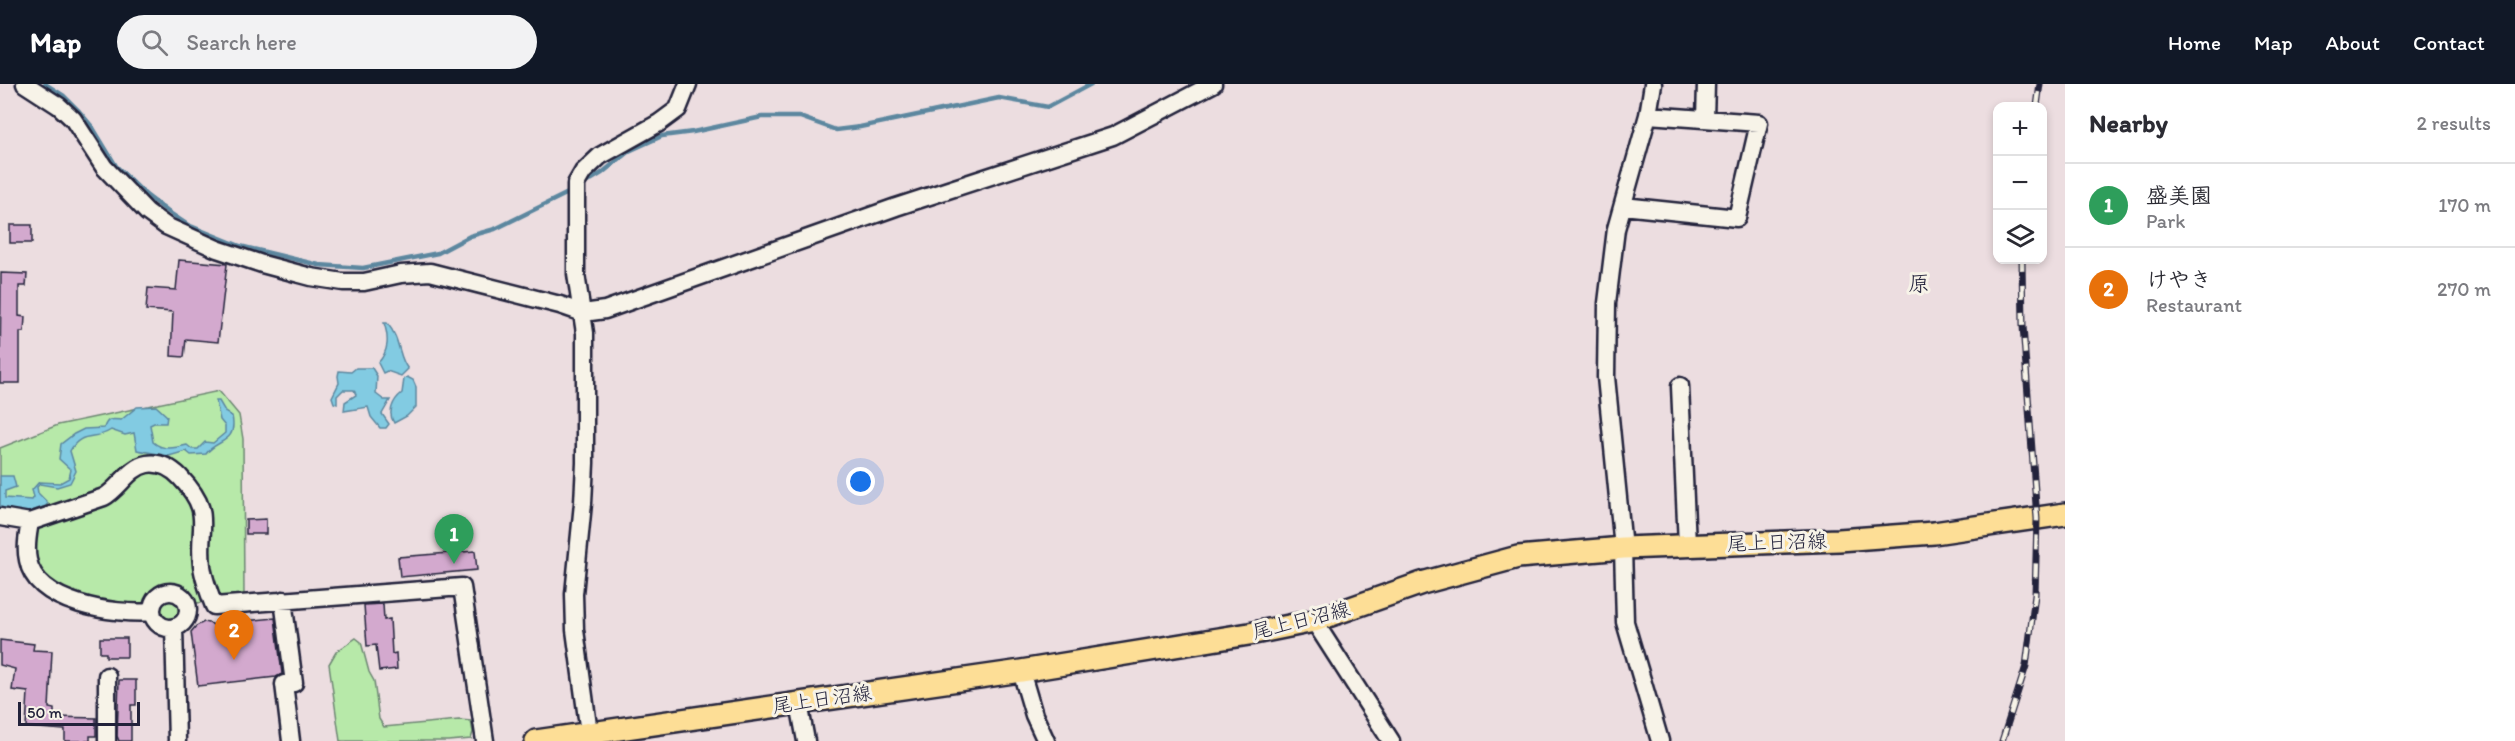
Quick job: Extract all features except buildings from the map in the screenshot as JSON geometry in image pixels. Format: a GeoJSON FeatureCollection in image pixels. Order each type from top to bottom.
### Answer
{"type":"FeatureCollection","features":[{"type":"Feature","properties":{"kind":"main road","name":"尾上日沼線"},"geometry":{"type":"LineString","coordinates":[[536,741],[1021,671],[1314,621],[1422,583],[1518,557],[1623,548],[1839,540],[1935,533],[2065,514]]}},
{"type":"Feature","properties":{"kind":"street"},"geometry":{"type":"LineString","coordinates":[[25,84],[73,118],[104,167],[147,212],[166,226],[217,249],[311,277],[343,282],[364,282],[401,274],[430,272],[583,313],[605,310],[896,207],[1113,136],[1213,84]]}},
{"type":"Feature","properties":{"kind":"street"},"geometry":{"type":"LineString","coordinates":[[590,733],[576,639],[574,594],[584,483],[585,333],[576,274],[576,184],[582,172],[600,156],[659,123],[678,109],[688,84]]}},
{"type":"Feature","properties":{"kind":"street"},"geometry":{"type":"LineString","coordinates":[[1653,84],[1648,115],[1616,230],[1607,303],[1606,377],[1623,548],[1625,622],[1660,741]]}},
{"type":"Feature","properties":{"kind":"street"},"geometry":{"type":"LineString","coordinates":[[1705,119],[1706,84]]}},
{"type":"Feature","properties":{"kind":"street"},"geometry":{"type":"LineString","coordinates":[[1623,206],[1737,218],[1759,123],[1648,115]]}},
{"type":"Feature","properties":{"kind":"street"},"geometry":{"type":"LineString","coordinates":[[1680,386],[1687,545]]}},
{"type":"Feature","properties":{"kind":"street"},"geometry":{"type":"LineString","coordinates":[[0,517],[30,522],[104,497],[114,491],[136,469],[147,464],[164,465],[181,478],[197,497],[202,508],[202,563],[204,578],[214,606]]}},
{"type":"Feature","properties":{"kind":"street"},"geometry":{"type":"LineString","coordinates":[[30,522],[27,537],[28,561],[39,582],[58,596],[88,606],[111,611],[152,612]]}},
{"type":"Feature","properties":{"kind":"street"},"geometry":{"type":"LineString","coordinates":[[188,608],[462,586],[485,741]]}},
{"type":"Feature","properties":{"kind":"street"},"geometry":{"type":"LineString","coordinates":[[168,592],[180,595],[188,608],[184,621],[174,627],[158,622],[152,612],[154,601],[163,593],[168,592]]}},
{"type":"Feature","properties":{"kind":"street"},"geometry":{"type":"LineString","coordinates":[[283,600],[294,683],[284,684],[291,741]]}},
{"type":"Feature","properties":{"kind":"street"},"geometry":{"type":"LineString","coordinates":[[1314,621],[1391,741]]}},
{"type":"Feature","properties":{"kind":"street"},"geometry":{"type":"LineString","coordinates":[[174,627],[177,741]]}},
{"type":"Feature","properties":{"kind":"street"},"geometry":{"type":"LineString","coordinates":[[1021,671],[1034,715],[1046,741]]}},
{"type":"Feature","properties":{"kind":"street"},"geometry":{"type":"LineString","coordinates":[[106,741],[107,676]]}},
{"type":"Feature","properties":{"kind":"street"},"geometry":{"type":"LineString","coordinates":[[799,703],[806,741]]}},
{"type":"Feature","properties":{"kind":"green space"},"geometry":{"type":"Polygon","coordinates":[[[219,391],[239,415],[243,439],[244,598],[220,599],[210,574],[208,534],[171,462],[34,515],[0,510],[0,448],[58,425],[219,391]]]}},
{"type":"Feature","properties":{"kind":"green space"},"geometry":{"type":"Polygon","coordinates":[[[149,470],[166,472],[192,499],[208,602],[196,603],[184,589],[168,584],[154,589],[146,606],[89,600],[54,586],[35,564],[35,529],[149,470]]]}},
{"type":"Feature","properties":{"kind":"green space"},"geometry":{"type":"Polygon","coordinates":[[[170,598],[178,602],[182,610],[178,618],[170,622],[162,618],[158,610],[162,602],[170,598]]]}},
{"type":"Feature","properties":{"kind":"green space"},"geometry":{"type":"Polygon","coordinates":[[[356,638],[361,642],[369,672],[374,681],[379,719],[384,727],[459,720],[471,721],[473,732],[471,739],[340,741],[329,664],[336,652],[356,638]]]}},
{"type":"Feature","properties":{"kind":"water"},"geometry":{"type":"Polygon","coordinates":[[[384,323],[392,329],[402,359],[408,369],[401,376],[387,371],[383,373],[378,363],[387,344],[384,323]]]}},
{"type":"Feature","properties":{"kind":"water"},"geometry":{"type":"Polygon","coordinates":[[[356,368],[372,368],[377,376],[376,394],[384,400],[390,400],[382,414],[389,424],[386,428],[380,428],[371,417],[368,407],[344,411],[345,402],[356,395],[354,390],[343,390],[337,396],[337,404],[334,403],[332,397],[339,383],[339,371],[351,372],[356,368]]]}},
{"type":"Feature","properties":{"kind":"water"},"geometry":{"type":"Polygon","coordinates":[[[407,377],[413,380],[416,387],[416,407],[407,416],[394,423],[391,415],[392,407],[402,393],[404,379],[407,377]]]}},
{"type":"Feature","properties":{"kind":"water"},"geometry":{"type":"Polygon","coordinates":[[[216,401],[219,401],[226,413],[232,416],[232,432],[206,454],[191,455],[186,451],[169,456],[137,450],[134,433],[125,435],[111,430],[79,440],[74,445],[70,451],[76,471],[70,483],[57,487],[40,484],[37,487],[38,493],[48,503],[46,506],[26,513],[0,507],[0,476],[13,476],[16,487],[5,491],[5,498],[32,500],[34,497],[32,490],[39,482],[60,483],[69,478],[71,470],[59,459],[61,444],[84,429],[104,428],[110,420],[121,420],[137,407],[156,406],[167,416],[166,423],[150,425],[153,442],[161,447],[187,445],[192,449],[198,449],[205,442],[213,443],[225,433],[225,426],[220,420],[216,401]]]}},
{"type":"Feature","properties":{"kind":"waterway"},"geometry":{"type":"LineString","coordinates":[[45,84],[64,96],[78,110],[93,128],[116,166],[146,195],[188,225],[240,246],[319,265],[363,268],[438,253],[470,236],[495,229],[572,191]]}},
{"type":"Feature","properties":{"kind":"waterway"},"geometry":{"type":"LineString","coordinates":[[582,185],[602,173],[629,151],[662,136],[693,132],[762,117],[800,117],[836,130],[999,98],[1048,107],[1091,84]]}},
{"type":"Feature","properties":{"kind":"railway"},"geometry":{"type":"LineString","coordinates":[[2038,102],[2040,84]]}},
{"type":"Feature","properties":{"kind":"railway"},"geometry":{"type":"LineString","coordinates":[[2002,741],[2026,666],[2035,595],[2037,519],[2023,326],[2022,264]]}},
{"type":"Feature","properties":{"kind":"place","name":"盛美園"},"geometry":{"type":"Point","coordinates":[454,564]}},
{"type":"Feature","properties":{"kind":"place","name":"けやき"},"geometry":{"type":"Point","coordinates":[234,660]}},
{"type":"Feature","properties":{"kind":"district","name":"原"},"geometry":{"type":"Point","coordinates":[1919,283]}}]}
